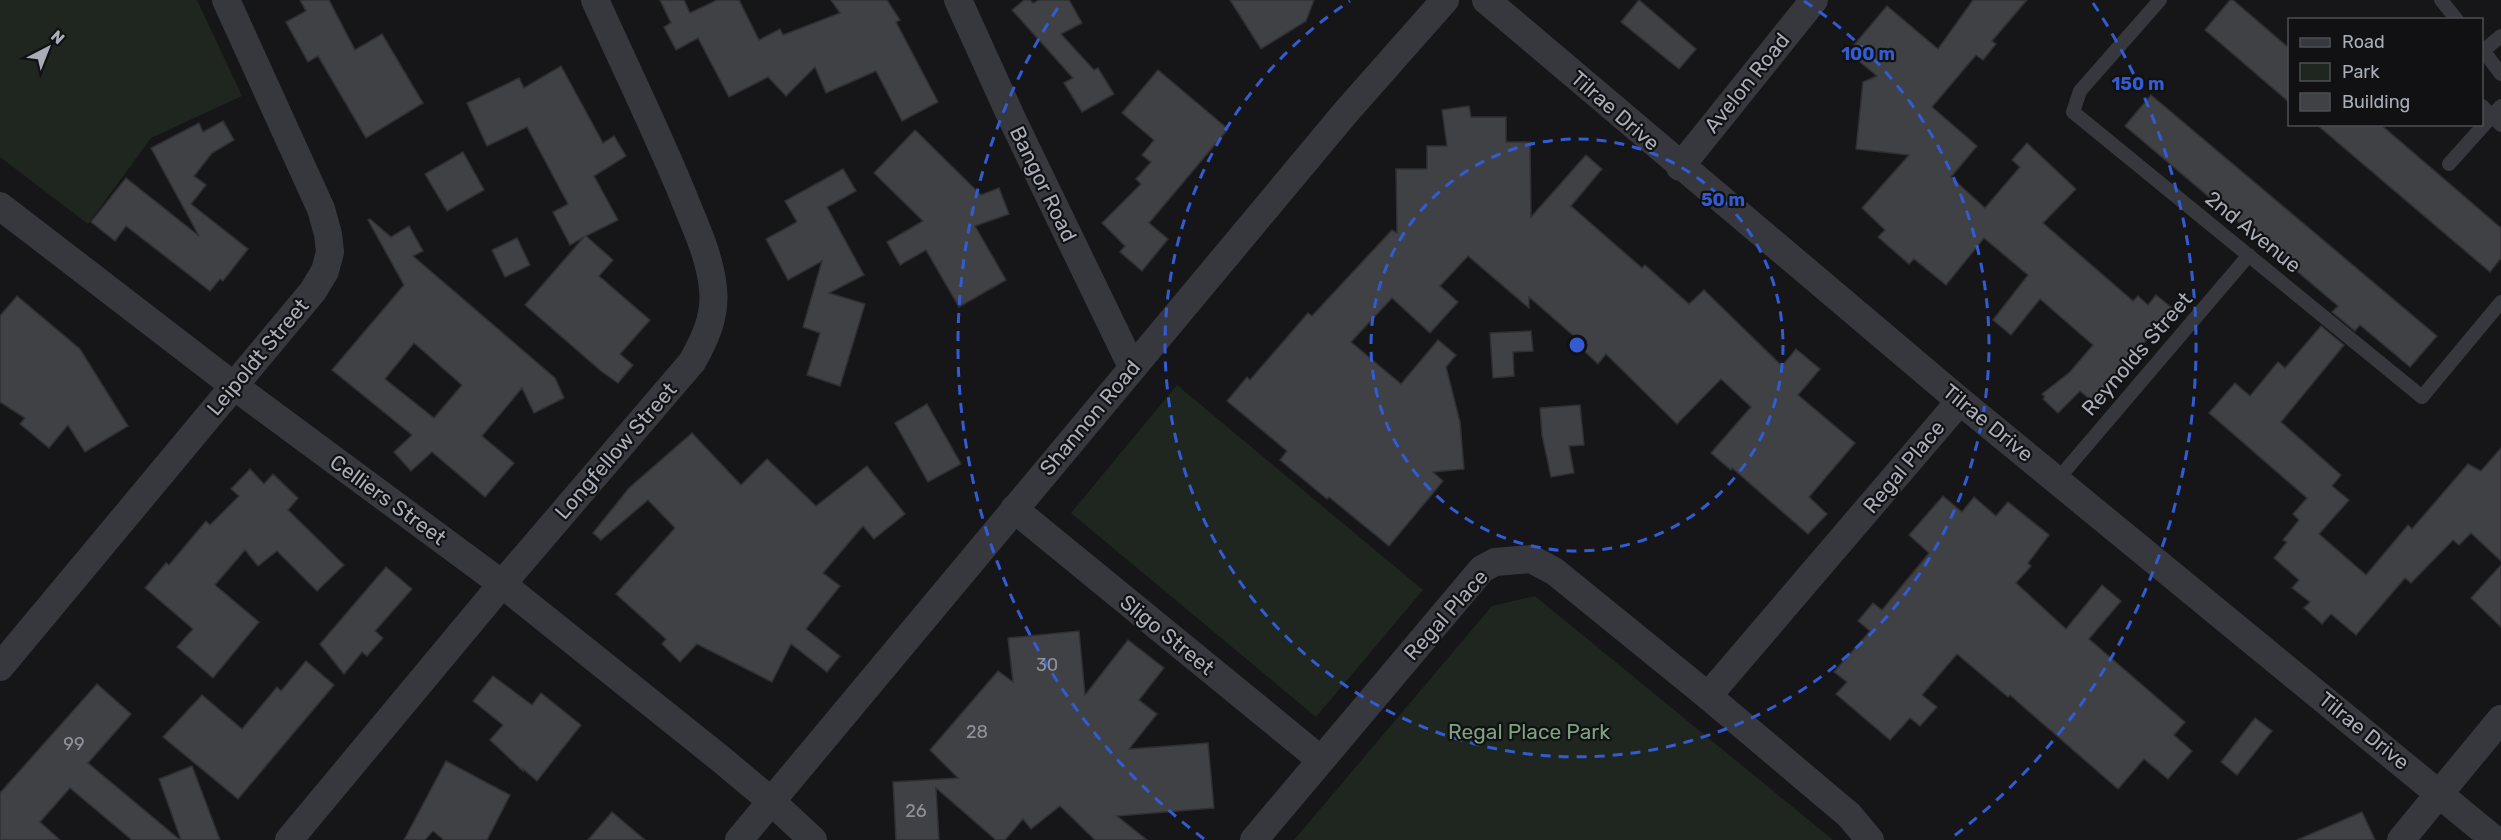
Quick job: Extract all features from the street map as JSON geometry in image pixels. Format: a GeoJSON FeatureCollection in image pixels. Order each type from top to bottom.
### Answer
{"type":"FeatureCollection","features":[{"type":"Feature","properties":{"kind":"street","name":"Leipoldt Street"},"geometry":{"type":"LineString","coordinates":[[4,654],[234,386],[313,291],[325,271],[330,252],[321,209],[226,0]]}},
{"type":"Feature","properties":{"kind":"street","name":"Longfellow Street"},"geometry":{"type":"LineString","coordinates":[[290,840],[502,584],[692,362],[707,337],[713,309],[713,289],[708,260],[595,0]]}},
{"type":"Feature","properties":{"kind":"street","name":"Bangor Road"},"geometry":{"type":"LineString","coordinates":[[958,0],[1013,121],[1132,367]]}},
{"type":"Feature","properties":{"kind":"street","name":"Shannon Road"},"geometry":{"type":"LineString","coordinates":[[739,840],[1346,112],[1445,0]]}},
{"type":"Feature","properties":{"kind":"street","name":"Tilrae Drive"},"geometry":{"type":"LineString","coordinates":[[1486,0],[1680,167],[1960,401],[2058,479],[2495,840]]}},
{"type":"Feature","properties":{"kind":"street","name":"Avelon Road"},"geometry":{"type":"LineString","coordinates":[[1680,167],[1814,0]]}},
{"type":"Feature","properties":{"kind":"street","name":"Celliers Street"},"geometry":{"type":"LineString","coordinates":[[0,206],[234,386],[502,584],[771,801],[813,840]]}},
{"type":"Feature","properties":{"kind":"street","name":"Regal Place"},"geometry":{"type":"LineString","coordinates":[[1708,696],[1960,401]]}},
{"type":"Feature","properties":{"kind":"street","name":"Sligo Street"},"geometry":{"type":"LineString","coordinates":[[1014,509],[1321,760]]}},
{"type":"Feature","properties":{"kind":"street","name":"Regal Place"},"geometry":{"type":"LineString","coordinates":[[1254,840],[1482,569],[1495,562],[1531,559],[1554,571],[1708,696],[1849,815],[1869,840]]}},
{"type":"Feature","properties":{"kind":"street"},"geometry":{"type":"LineString","coordinates":[[2401,840],[2501,719]]}},
{"type":"Feature","properties":{"kind":"lane"},"geometry":{"type":"LineString","coordinates":[[2441,0],[2455,18]]}},
{"type":"Feature","properties":{"kind":"lane","name":"2nd Avenue"},"geometry":{"type":"LineString","coordinates":[[2153,2],[2080,91],[2073,112],[2422,397],[2501,302]]}},
{"type":"Feature","properties":{"kind":"lane"},"geometry":{"type":"LineString","coordinates":[[2483,49],[2501,36]]}},
{"type":"Feature","properties":{"kind":"lane"},"geometry":{"type":"LineString","coordinates":[[2483,51],[2501,74]]}},
{"type":"Feature","properties":{"kind":"lane"},"geometry":{"type":"LineString","coordinates":[[2449,164],[2498,115],[2483,107]]}},
{"type":"Feature","properties":{"kind":"lane","name":"Reynolds Street"},"geometry":{"type":"LineString","coordinates":[[2058,479],[2249,255]]}},
{"type":"Feature","properties":{"kind":"green space"},"geometry":{"type":"Polygon","coordinates":[[[0,0],[197,0],[242,96],[151,138],[88,224],[0,157],[0,0]]]}},
{"type":"Feature","properties":{"kind":"green space"},"geometry":{"type":"Polygon","coordinates":[[[1177,385],[1423,590],[1316,717],[1071,513],[1177,385]]]}},
{"type":"Feature","properties":{"kind":"green space","name":"Regal Place Park"},"geometry":{"type":"Polygon","coordinates":[[[1535,596],[1833,840],[1294,840],[1492,606],[1535,596]]]}},
{"type":"Feature","properties":{"kind":"building"},"geometry":{"type":"Polygon","coordinates":[[[300,0],[329,0],[355,50],[382,34],[423,103],[366,138],[318,56],[308,62],[286,22],[306,11],[300,0]]]}},
{"type":"Feature","properties":{"kind":"building"},"geometry":{"type":"Polygon","coordinates":[[[660,0],[684,0],[690,13],[717,0],[739,0],[759,40],[780,29],[783,35],[840,13],[831,0],[887,0],[900,20],[896,22],[938,102],[902,121],[876,71],[826,93],[815,67],[786,96],[768,77],[729,97],[698,38],[676,50],[664,27],[671,23],[660,0]]]}},
{"type":"Feature","properties":{"kind":"building"},"geometry":{"type":"Polygon","coordinates":[[[1024,0],[1030,0],[1033,3],[1039,0],[1069,0],[1082,23],[1061,34],[1094,70],[1098,68],[1114,94],[1082,112],[1064,83],[1073,78],[1012,10],[1024,0]]]}},
{"type":"Feature","properties":{"kind":"building"},"geometry":{"type":"Polygon","coordinates":[[[1230,0],[1314,0],[1306,21],[1261,49],[1230,0]]]}},
{"type":"Feature","properties":{"kind":"building"},"geometry":{"type":"Polygon","coordinates":[[[1639,0],[1696,49],[1679,69],[1621,22],[1639,0]]]}},
{"type":"Feature","properties":{"kind":"building"},"geometry":{"type":"Polygon","coordinates":[[[1973,0],[2027,0],[1992,41],[1996,44],[1983,60],[1976,55],[1932,107],[1977,146],[1951,177],[1985,208],[2020,167],[2012,160],[2027,143],[2076,189],[2043,223],[2133,301],[2138,296],[2148,305],[2156,295],[2177,312],[2155,337],[2152,334],[2092,401],[2080,391],[2058,413],[2043,399],[2045,397],[2042,394],[2070,372],[2093,345],[2040,299],[2011,335],[1993,320],[2028,275],[1984,238],[1946,285],[1914,259],[1909,264],[1878,237],[1885,230],[1862,208],[1909,155],[1856,149],[1863,82],[1877,76],[1848,52],[1887,6],[1938,49],[1973,0]]]}},
{"type":"Feature","properties":{"kind":"building"},"geometry":{"type":"Polygon","coordinates":[[[2230,0],[2233,0],[2288,47],[2288,101],[2205,30],[2230,0]]]}},
{"type":"Feature","properties":{"kind":"building"},"geometry":{"type":"Polygon","coordinates":[[[561,66],[603,143],[614,136],[626,156],[594,176],[618,220],[586,236],[613,260],[599,276],[650,320],[620,354],[633,365],[618,383],[525,305],[584,237],[570,245],[553,212],[568,204],[527,127],[487,146],[467,103],[519,78],[524,88],[561,66]]]}},
{"type":"Feature","properties":{"kind":"building"},"geometry":{"type":"Polygon","coordinates":[[[1158,70],[1228,129],[1149,223],[1168,239],[1142,271],[1120,252],[1125,246],[1102,223],[1141,184],[1136,179],[1151,162],[1142,155],[1154,140],[1122,113],[1158,70]]]}},
{"type":"Feature","properties":{"kind":"building"},"geometry":{"type":"Polygon","coordinates":[[[2151,95],[2437,336],[2410,367],[2360,325],[2355,331],[2332,312],[2338,306],[2125,126],[2151,95]]]}},
{"type":"Feature","properties":{"kind":"building"},"geometry":{"type":"Polygon","coordinates":[[[1469,106],[1471,117],[1506,117],[1506,142],[1530,142],[1531,217],[1586,155],[1602,169],[1571,206],[1642,268],[1645,265],[1689,304],[1704,290],[1782,366],[1796,349],[1820,369],[1798,395],[1855,443],[1809,497],[1827,514],[1808,534],[1732,468],[1731,470],[1711,453],[1751,407],[1721,379],[1677,424],[1606,354],[1598,364],[1581,348],[1584,345],[1529,297],[1529,308],[1468,256],[1440,286],[1458,302],[1430,333],[1392,298],[1351,342],[1401,384],[1438,340],[1456,355],[1446,367],[1460,422],[1464,469],[1433,472],[1443,481],[1389,546],[1280,460],[1287,451],[1227,401],[1247,377],[1250,380],[1308,313],[1312,316],[1392,230],[1397,233],[1396,169],[1427,169],[1427,146],[1447,146],[1442,110],[1469,106]]]}},
{"type":"Feature","properties":{"kind":"building"},"geometry":{"type":"Polygon","coordinates":[[[223,121],[234,140],[212,153],[194,176],[206,185],[191,204],[248,249],[223,281],[220,279],[210,291],[126,226],[115,241],[91,222],[126,178],[199,236],[151,148],[199,123],[203,132],[223,121]]]}},
{"type":"Feature","properties":{"kind":"building"},"geometry":{"type":"Polygon","coordinates":[[[2318,126],[2382,126],[2501,228],[2501,258],[2490,272],[2318,126]]]}},
{"type":"Feature","properties":{"kind":"building"},"geometry":{"type":"Polygon","coordinates":[[[915,130],[981,195],[999,188],[1009,214],[975,226],[1006,280],[959,307],[926,250],[900,265],[887,242],[923,221],[874,173],[915,130]]]}},
{"type":"Feature","properties":{"kind":"building"},"geometry":{"type":"Polygon","coordinates":[[[463,152],[484,190],[447,211],[425,174],[463,152]]]}},
{"type":"Feature","properties":{"kind":"building"},"geometry":{"type":"Polygon","coordinates":[[[843,169],[856,191],[827,207],[864,275],[829,293],[865,304],[840,386],[807,375],[820,333],[803,327],[822,261],[788,280],[766,239],[797,222],[785,201],[843,169]]]}},
{"type":"Feature","properties":{"kind":"building"},"geometry":{"type":"Polygon","coordinates":[[[370,219],[391,237],[409,226],[423,251],[413,256],[555,378],[564,398],[534,413],[522,388],[482,436],[514,463],[485,497],[432,452],[411,471],[394,452],[412,435],[332,370],[404,285],[368,220],[370,219]],[[414,343],[385,379],[434,418],[462,385],[414,343]]]}},
{"type":"Feature","properties":{"kind":"building"},"geometry":{"type":"Polygon","coordinates":[[[517,238],[530,265],[505,277],[492,250],[517,238]]]}},
{"type":"Feature","properties":{"kind":"building"},"geometry":{"type":"Polygon","coordinates":[[[17,296],[80,349],[128,426],[85,452],[68,425],[49,448],[20,424],[25,418],[0,402],[0,316],[17,296]]]}},
{"type":"Feature","properties":{"kind":"building"},"geometry":{"type":"Polygon","coordinates":[[[2321,326],[2344,345],[2281,422],[2341,475],[2332,486],[2349,500],[2319,534],[2366,575],[2408,525],[2412,529],[2468,464],[2481,471],[2501,448],[2501,561],[2471,533],[2459,545],[2453,540],[2411,583],[2405,578],[2356,635],[2331,614],[2322,624],[2304,608],[2310,602],[2292,588],[2299,580],[2274,558],[2287,542],[2283,540],[2299,520],[2293,514],[2307,498],[2209,413],[2235,383],[2250,396],[2278,362],[2285,368],[2321,326]]]}},
{"type":"Feature","properties":{"kind":"building"},"geometry":{"type":"Polygon","coordinates":[[[1531,331],[1533,351],[1513,352],[1514,376],[1493,378],[1490,333],[1531,331]]]}},
{"type":"Feature","properties":{"kind":"building"},"geometry":{"type":"Polygon","coordinates":[[[927,404],[961,464],[928,482],[895,423],[927,404]]]}},
{"type":"Feature","properties":{"kind":"building"},"geometry":{"type":"Polygon","coordinates":[[[1580,405],[1584,445],[1569,446],[1574,473],[1551,477],[1542,435],[1540,408],[1580,405]]]}},
{"type":"Feature","properties":{"kind":"building"},"geometry":{"type":"Polygon","coordinates":[[[692,433],[741,485],[767,459],[816,506],[867,466],[905,514],[874,539],[863,526],[823,573],[840,586],[806,629],[840,656],[827,672],[791,644],[772,682],[697,644],[680,662],[662,644],[666,639],[616,594],[675,528],[648,500],[601,540],[593,533],[629,488],[692,433]]]}},
{"type":"Feature","properties":{"kind":"building"},"geometry":{"type":"Polygon","coordinates":[[[250,469],[264,484],[273,474],[298,498],[288,510],[344,565],[317,591],[277,551],[258,566],[245,550],[215,585],[259,622],[213,678],[177,647],[193,629],[145,588],[166,563],[169,565],[206,521],[210,525],[239,496],[231,489],[250,469]]]}},
{"type":"Feature","properties":{"kind":"building"},"geometry":{"type":"Polygon","coordinates":[[[1943,496],[1962,512],[1974,497],[1996,516],[2008,502],[2049,535],[2028,563],[2031,566],[2016,583],[2066,629],[2102,585],[2121,601],[2089,639],[2185,722],[2174,735],[2192,751],[2168,779],[2144,759],[2118,789],[2010,695],[2008,697],[1957,654],[1922,695],[1937,707],[1920,726],[1910,718],[1890,740],[1836,694],[1847,682],[1834,672],[1870,631],[1858,621],[1873,603],[1882,610],[1929,553],[1909,535],[1943,496]]]}},
{"type":"Feature","properties":{"kind":"building"},"geometry":{"type":"Polygon","coordinates":[[[2501,565],[2501,627],[2471,598],[2501,565]]]}},
{"type":"Feature","properties":{"kind":"building"},"geometry":{"type":"Polygon","coordinates":[[[386,567],[412,589],[375,631],[383,638],[367,656],[362,652],[344,674],[320,644],[386,567]]]}},
{"type":"Feature","properties":{"kind":"building"},"geometry":{"type":"Polygon","coordinates":[[[1079,631],[1085,695],[1128,640],[1164,668],[1139,700],[1157,714],[1129,749],[1208,743],[1214,808],[1117,816],[1147,840],[1095,840],[1060,806],[1031,829],[1023,819],[1005,840],[996,840],[936,788],[939,840],[896,840],[893,782],[958,778],[930,750],[998,671],[1013,682],[1008,638],[1079,631]]]}},
{"type":"Feature","properties":{"kind":"building"},"geometry":{"type":"Polygon","coordinates":[[[306,661],[334,685],[238,799],[163,737],[202,695],[242,729],[277,687],[281,691],[306,661]]]}},
{"type":"Feature","properties":{"kind":"building"},"geometry":{"type":"Polygon","coordinates":[[[493,676],[532,705],[541,693],[581,725],[537,781],[490,740],[503,725],[473,701],[493,676]]]}},
{"type":"Feature","properties":{"kind":"building"},"geometry":{"type":"Polygon","coordinates":[[[97,684],[131,714],[88,763],[180,840],[132,840],[70,788],[40,822],[60,840],[0,840],[0,793],[97,684]]]}},
{"type":"Feature","properties":{"kind":"building"},"geometry":{"type":"Polygon","coordinates":[[[2255,718],[2272,731],[2237,775],[2221,762],[2255,718]]]}},
{"type":"Feature","properties":{"kind":"building"},"geometry":{"type":"Polygon","coordinates":[[[446,761],[510,795],[487,840],[444,840],[433,831],[425,840],[404,840],[446,761]]]}},
{"type":"Feature","properties":{"kind":"building"},"geometry":{"type":"Polygon","coordinates":[[[192,766],[220,840],[181,840],[159,779],[192,766]]]}},
{"type":"Feature","properties":{"kind":"building"},"geometry":{"type":"Polygon","coordinates":[[[612,812],[645,840],[588,840],[612,812]]]}},
{"type":"Feature","properties":{"kind":"building"},"geometry":{"type":"Polygon","coordinates":[[[2362,812],[2375,840],[2297,840],[2362,812]]]}}]}
